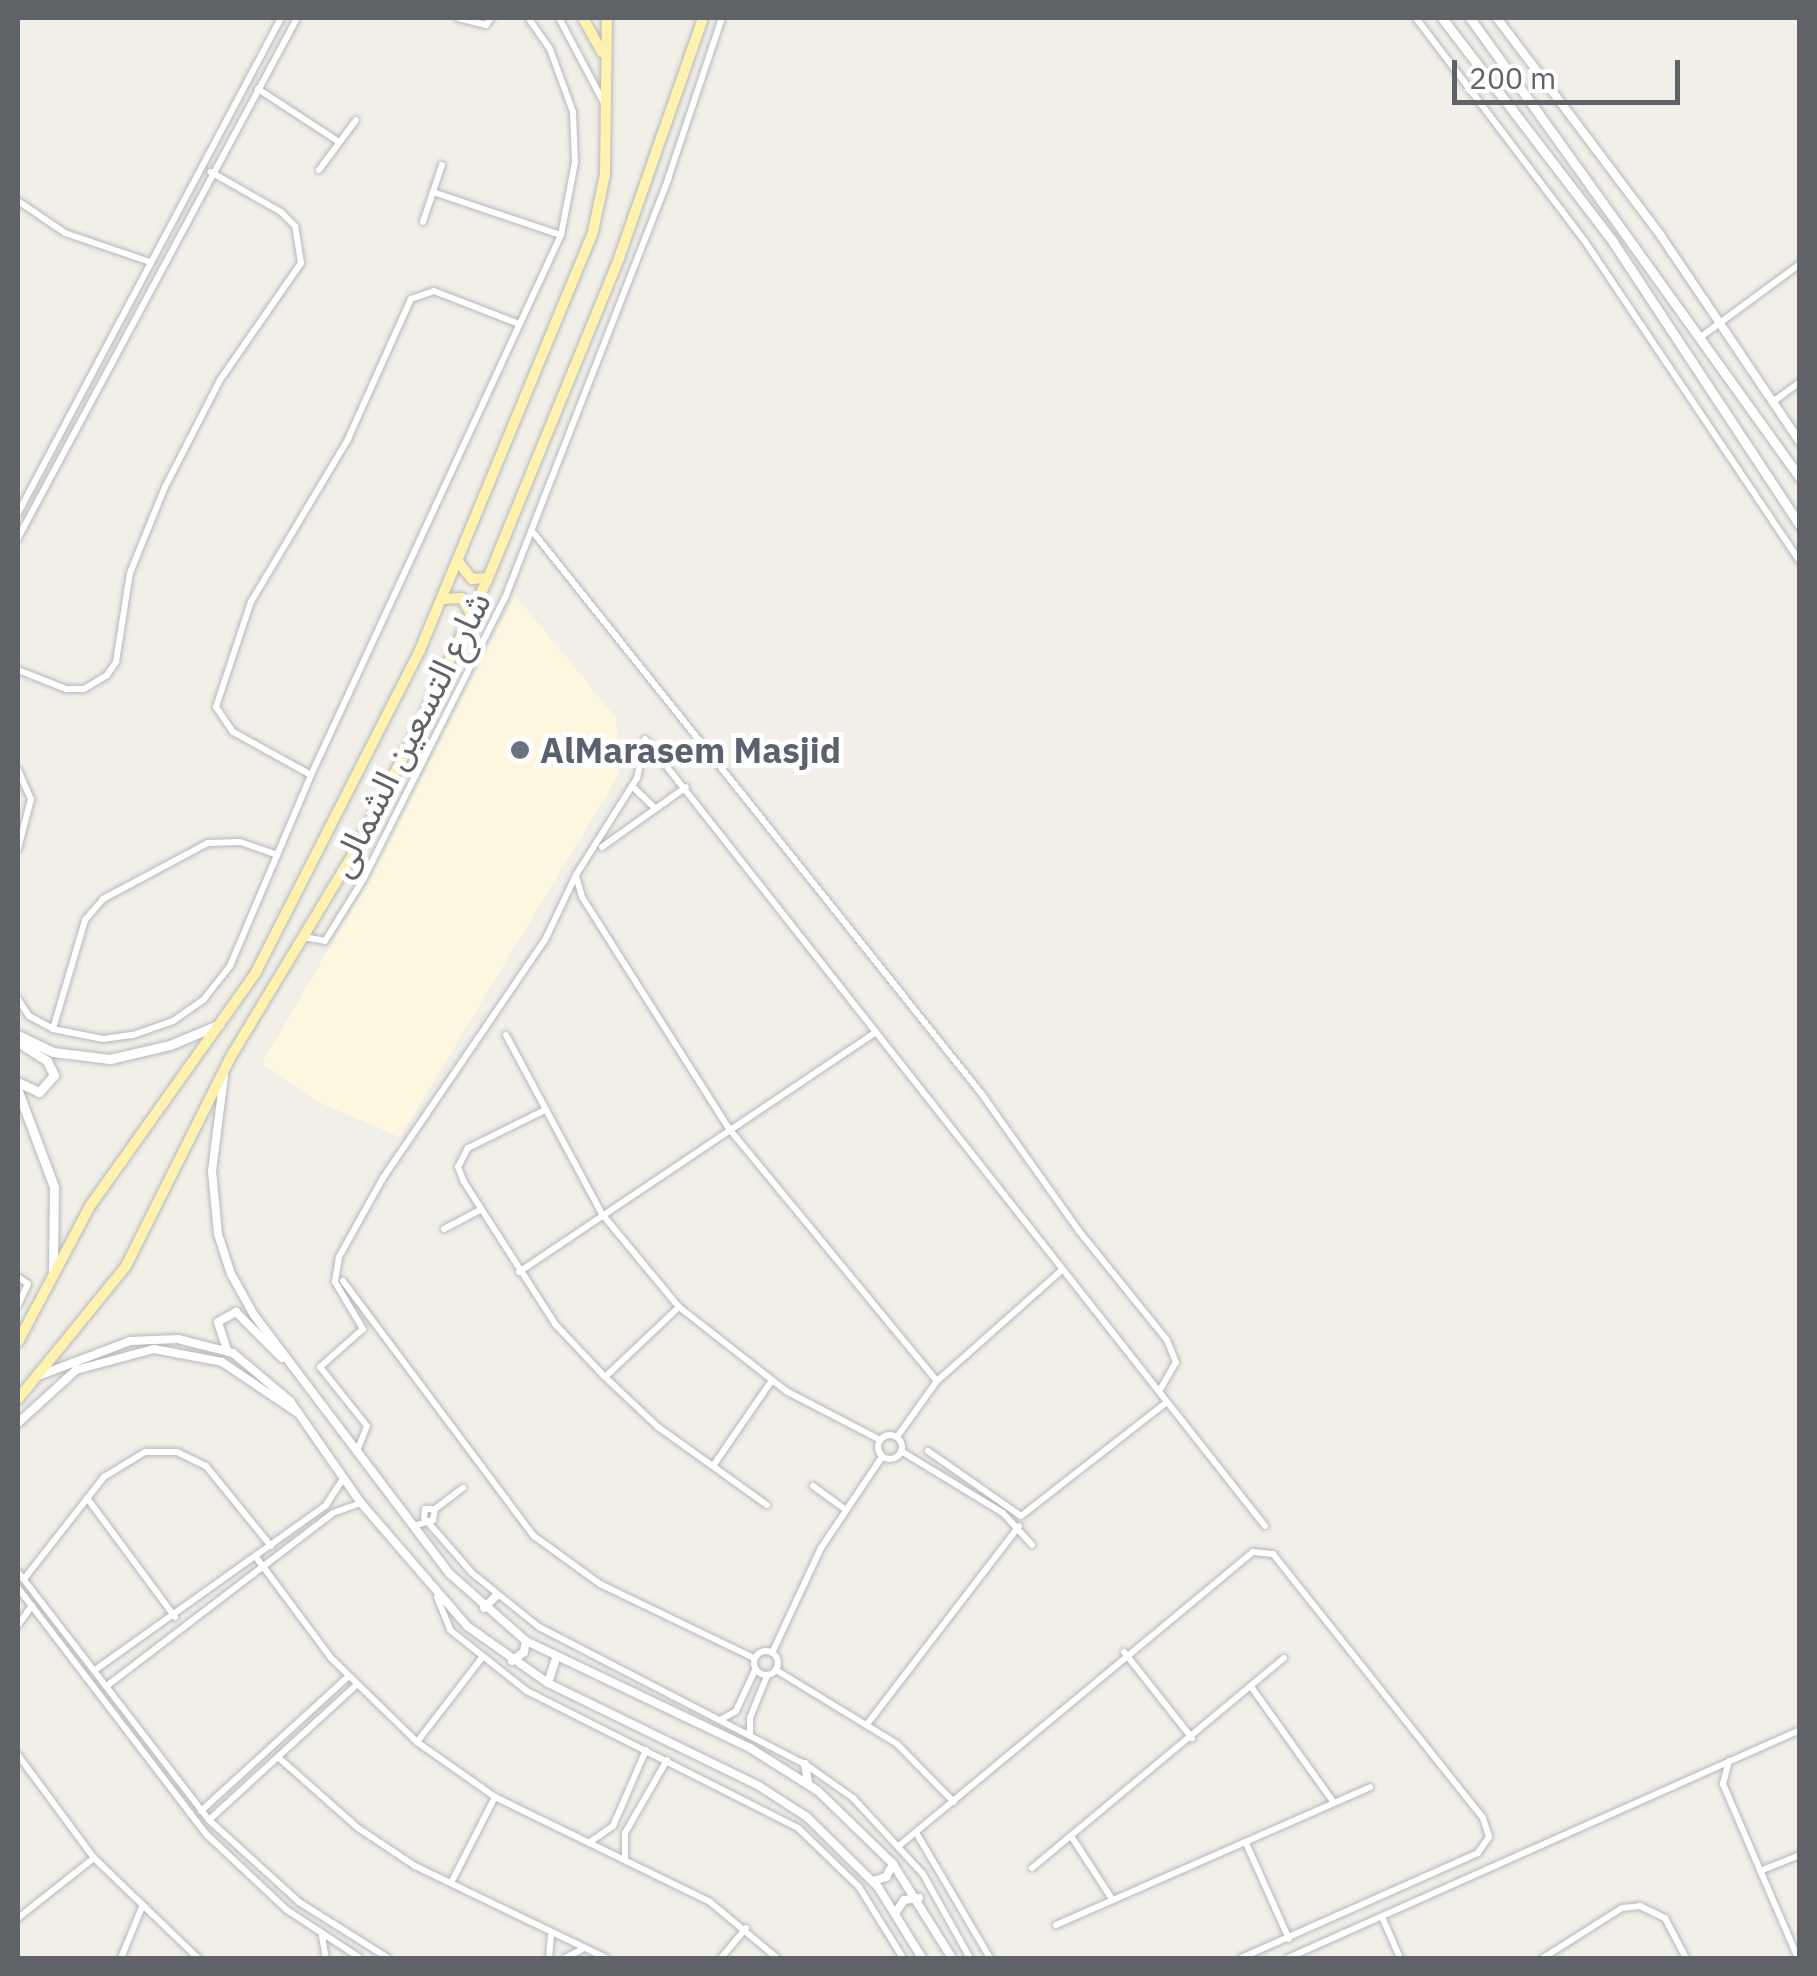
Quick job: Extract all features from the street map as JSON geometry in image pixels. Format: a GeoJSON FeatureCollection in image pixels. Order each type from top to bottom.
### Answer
{"type":"FeatureCollection","features":[{"type":"Feature","properties":{"kind":"main road"},"geometry":{"type":"LineString","coordinates":[[583,18],[603,54]]}},
{"type":"Feature","properties":{"kind":"main road","name":"شارع التسعين الشمالى"},"geometry":{"type":"LineString","coordinates":[[18,1342],[53,1272],[121,1160],[222,1023],[266,955],[443,599],[594,232],[605,174],[603,54],[608,18]]}},
{"type":"Feature","properties":{"kind":"main road","name":"شارع التسعين الشمالى"},"geometry":{"type":"LineString","coordinates":[[18,1399],[126,1266],[226,1066],[369,824],[488,578],[624,245],[703,18]]}},
{"type":"Feature","properties":{"kind":"main road"},"geometry":{"type":"LineString","coordinates":[[1442,18],[1612,242],[1800,526]]}},
{"type":"Feature","properties":{"kind":"main road"},"geometry":{"type":"LineString","coordinates":[[1470,18],[1702,336],[1800,478]]}},
{"type":"Feature","properties":{"kind":"main road"},"geometry":{"type":"LineString","coordinates":[[459,562],[472,579],[488,578]]}},
{"type":"Feature","properties":{"kind":"main road"},"geometry":{"type":"LineString","coordinates":[[443,599],[462,598],[472,614]]}},
{"type":"Feature","properties":{"kind":"main road"},"geometry":{"type":"LineString","coordinates":[[18,1034],[53,1052],[110,1059],[170,1046],[222,1023]]}},
{"type":"Feature","properties":{"kind":"main road"},"geometry":{"type":"LineString","coordinates":[[18,1042],[50,1064],[54,1076],[39,1092],[18,1082]]}},
{"type":"Feature","properties":{"kind":"main road"},"geometry":{"type":"LineString","coordinates":[[18,1091],[54,1187],[53,1272]]}},
{"type":"Feature","properties":{"kind":"street"},"geometry":{"type":"LineString","coordinates":[[18,513],[281,18]]}},
{"type":"Feature","properties":{"kind":"street"},"geometry":{"type":"LineString","coordinates":[[18,538],[297,18]]}},
{"type":"Feature","properties":{"kind":"street"},"geometry":{"type":"LineString","coordinates":[[458,18],[480,25],[491,18]]}},
{"type":"Feature","properties":{"kind":"street"},"geometry":{"type":"LineString","coordinates":[[18,999],[28,1016],[52,1028],[90,1038],[132,1035],[173,1020],[204,998],[230,966],[310,775],[561,235],[575,162],[573,112],[550,48],[528,18]]}},
{"type":"Feature","properties":{"kind":"street"},"geometry":{"type":"LineString","coordinates":[[559,18],[605,106]]}},
{"type":"Feature","properties":{"kind":"street"},"geometry":{"type":"LineString","coordinates":[[302,936],[325,941],[364,878],[501,608],[668,179],[722,18]]}},
{"type":"Feature","properties":{"kind":"street"},"geometry":{"type":"LineString","coordinates":[[1416,18],[1584,240],[1800,561]]}},
{"type":"Feature","properties":{"kind":"street"},"geometry":{"type":"LineString","coordinates":[[1498,18],[1720,323],[1800,442]]}},
{"type":"Feature","properties":{"kind":"street"},"geometry":{"type":"LineString","coordinates":[[258,89],[340,142]]}},
{"type":"Feature","properties":{"kind":"street"},"geometry":{"type":"LineString","coordinates":[[320,170],[356,120]]}},
{"type":"Feature","properties":{"kind":"street"},"geometry":{"type":"LineString","coordinates":[[423,222],[442,165]]}},
{"type":"Feature","properties":{"kind":"street"},"geometry":{"type":"LineString","coordinates":[[18,670],[66,689],[84,689],[108,675],[116,662],[130,572],[172,471],[220,380],[301,263],[295,226],[281,212],[211,172]]}},
{"type":"Feature","properties":{"kind":"street"},"geometry":{"type":"LineString","coordinates":[[433,192],[561,235]]}},
{"type":"Feature","properties":{"kind":"street"},"geometry":{"type":"LineString","coordinates":[[18,202],[66,234],[150,262]]}},
{"type":"Feature","properties":{"kind":"street"},"geometry":{"type":"LineString","coordinates":[[1702,336],[1800,264]]}},
{"type":"Feature","properties":{"kind":"street"},"geometry":{"type":"LineString","coordinates":[[310,775],[234,732],[216,707],[251,602],[348,439],[411,298],[434,291],[519,324]]}},
{"type":"Feature","properties":{"kind":"street"},"geometry":{"type":"LineString","coordinates":[[1774,401],[1800,382]]}},
{"type":"Feature","properties":{"kind":"street"},"geometry":{"type":"LineString","coordinates":[[532,531],[981,1093],[1079,1231],[1167,1340],[1176,1362],[1158,1390]]}},
{"type":"Feature","properties":{"kind":"street"},"geometry":{"type":"LineString","coordinates":[[356,1450],[367,1426],[320,1367],[363,1329],[335,1282],[338,1257],[383,1178],[545,940],[576,875],[597,850],[632,786],[645,738],[1264,1526]]}},
{"type":"Feature","properties":{"kind":"street"},"geometry":{"type":"LineString","coordinates":[[18,770],[31,799],[18,849]]}},
{"type":"Feature","properties":{"kind":"street"},"geometry":{"type":"LineString","coordinates":[[632,786],[640,800],[657,808]]}},
{"type":"Feature","properties":{"kind":"street"},"geometry":{"type":"LineString","coordinates":[[597,850],[686,787]]}},
{"type":"Feature","properties":{"kind":"street"},"geometry":{"type":"LineString","coordinates":[[52,1028],[85,920],[102,898],[208,843],[240,842],[277,855]]}},
{"type":"Feature","properties":{"kind":"street"},"geometry":{"type":"LineString","coordinates":[[576,875],[582,897],[730,1130],[937,1381]]}},
{"type":"Feature","properties":{"kind":"street"},"geometry":{"type":"LineString","coordinates":[[519,1272],[874,1033]]}},
{"type":"Feature","properties":{"kind":"street"},"geometry":{"type":"LineString","coordinates":[[506,1035],[602,1214],[679,1306],[772,1380],[880,1440],[897,1437],[937,1381],[1061,1271]]}},
{"type":"Feature","properties":{"kind":"street"},"geometry":{"type":"LineString","coordinates":[[226,1066],[212,1146],[218,1234],[245,1302],[414,1526],[484,1608],[526,1640],[808,1783],[893,1864],[919,1898],[952,1958]]}},
{"type":"Feature","properties":{"kind":"street"},"geometry":{"type":"LineString","coordinates":[[544,1110],[462,1153],[460,1174],[480,1210],[519,1272],[605,1377],[767,1505]]}},
{"type":"Feature","properties":{"kind":"street"},"geometry":{"type":"LineString","coordinates":[[444,1229],[480,1210]]}},
{"type":"Feature","properties":{"kind":"street"},"geometry":{"type":"LineString","coordinates":[[18,1277],[28,1284],[18,1304]]}},
{"type":"Feature","properties":{"kind":"street"},"geometry":{"type":"LineString","coordinates":[[343,1281],[534,1536],[600,1584],[754,1658],[772,1652]]}},
{"type":"Feature","properties":{"kind":"street"},"geometry":{"type":"LineString","coordinates":[[605,1377],[679,1306]]}},
{"type":"Feature","properties":{"kind":"street"},"geometry":{"type":"LineString","coordinates":[[228,1350],[218,1322],[236,1312],[290,1363]]}},
{"type":"Feature","properties":{"kind":"street"},"geometry":{"type":"LineString","coordinates":[[38,1376],[130,1341],[178,1339],[228,1350],[269,1379],[300,1415],[362,1503],[438,1597],[512,1661],[548,1683],[776,1796],[822,1829],[873,1881],[922,1958]]}},
{"type":"Feature","properties":{"kind":"street"},"geometry":{"type":"LineString","coordinates":[[18,1423],[76,1370],[154,1349],[222,1362],[300,1415]]}},
{"type":"Feature","properties":{"kind":"street"},"geometry":{"type":"LineString","coordinates":[[713,1466],[772,1380]]}},
{"type":"Feature","properties":{"kind":"street"},"geometry":{"type":"LineString","coordinates":[[928,1451],[1022,1516],[1167,1402]]}},
{"type":"Feature","properties":{"kind":"street"},"geometry":{"type":"LineString","coordinates":[[897,1437],[901,1451],[1019,1526],[1032,1545]]}},
{"type":"Feature","properties":{"kind":"street"},"geometry":{"type":"LineString","coordinates":[[880,1440],[882,1457],[844,1509],[772,1652],[776,1670],[868,1723],[954,1802]]}},
{"type":"Feature","properties":{"kind":"street"},"geometry":{"type":"LineString","coordinates":[[882,1457],[894,1458],[901,1451]]}},
{"type":"Feature","properties":{"kind":"street"},"geometry":{"type":"LineString","coordinates":[[24,1579],[86,1498],[124,1460],[177,1452],[216,1476],[270,1546]]}},
{"type":"Feature","properties":{"kind":"street"},"geometry":{"type":"LineString","coordinates":[[95,1670],[174,1617],[334,1498],[344,1478]]}},
{"type":"Feature","properties":{"kind":"street"},"geometry":{"type":"LineString","coordinates":[[813,1486],[844,1509]]}},
{"type":"Feature","properties":{"kind":"street"},"geometry":{"type":"LineString","coordinates":[[414,1526],[464,1488]]}},
{"type":"Feature","properties":{"kind":"street"},"geometry":{"type":"LineString","coordinates":[[86,1498],[174,1617]]}},
{"type":"Feature","properties":{"kind":"street"},"geometry":{"type":"LineString","coordinates":[[107,1687],[117,1672],[334,1513],[362,1503]]}},
{"type":"Feature","properties":{"kind":"street"},"geometry":{"type":"LineString","coordinates":[[430,1516],[440,1537],[497,1594],[557,1638],[806,1764],[853,1798],[902,1847],[945,1906],[970,1958]]}},
{"type":"Feature","properties":{"kind":"street"},"geometry":{"type":"LineString","coordinates":[[868,1723],[1019,1526]]}},
{"type":"Feature","properties":{"kind":"street"},"geometry":{"type":"LineString","coordinates":[[902,1847],[1253,1552],[1273,1554],[1483,1818],[1490,1837],[1485,1849],[1241,1958]]}},
{"type":"Feature","properties":{"kind":"street"},"geometry":{"type":"LineString","coordinates":[[256,1557],[348,1677],[417,1742],[495,1797],[625,1859],[746,1928],[777,1958]]}},
{"type":"Feature","properties":{"kind":"street"},"geometry":{"type":"LineString","coordinates":[[18,1572],[208,1820],[276,1884],[388,1958]]}},
{"type":"Feature","properties":{"kind":"street"},"geometry":{"type":"LineString","coordinates":[[18,1588],[157,1775],[268,1894],[360,1958]]}},
{"type":"Feature","properties":{"kind":"street"},"geometry":{"type":"LineString","coordinates":[[484,1608],[497,1594]]}},
{"type":"Feature","properties":{"kind":"street"},"geometry":{"type":"LineString","coordinates":[[438,1597],[446,1626],[481,1659],[547,1703],[756,1801],[810,1838],[859,1887],[903,1958]]}},
{"type":"Feature","properties":{"kind":"street"},"geometry":{"type":"LineString","coordinates":[[18,1625],[32,1605]]}},
{"type":"Feature","properties":{"kind":"street"},"geometry":{"type":"LineString","coordinates":[[512,1661],[522,1656],[526,1640]]}},
{"type":"Feature","properties":{"kind":"street"},"geometry":{"type":"LineString","coordinates":[[1126,1655],[1192,1738]]}},
{"type":"Feature","properties":{"kind":"street"},"geometry":{"type":"LineString","coordinates":[[548,1683],[556,1658]]}},
{"type":"Feature","properties":{"kind":"street"},"geometry":{"type":"LineString","coordinates":[[718,1720],[736,1710],[755,1670],[754,1658]]}},
{"type":"Feature","properties":{"kind":"street"},"geometry":{"type":"LineString","coordinates":[[1032,1868],[1284,1658]]}},
{"type":"Feature","properties":{"kind":"street"},"geometry":{"type":"LineString","coordinates":[[417,1742],[481,1659]]}},
{"type":"Feature","properties":{"kind":"street"},"geometry":{"type":"LineString","coordinates":[[755,1670],[766,1676]]}},
{"type":"Feature","properties":{"kind":"street"},"geometry":{"type":"LineString","coordinates":[[750,1736],[750,1718],[766,1676],[776,1670]]}},
{"type":"Feature","properties":{"kind":"street"},"geometry":{"type":"LineString","coordinates":[[201,1811],[348,1677]]}},
{"type":"Feature","properties":{"kind":"street"},"geometry":{"type":"LineString","coordinates":[[208,1820],[356,1686]]}},
{"type":"Feature","properties":{"kind":"street"},"geometry":{"type":"LineString","coordinates":[[1252,1688],[1334,1803]]}},
{"type":"Feature","properties":{"kind":"street"},"geometry":{"type":"LineString","coordinates":[[663,1708],[671,1696]]}},
{"type":"Feature","properties":{"kind":"street"},"geometry":{"type":"LineString","coordinates":[[736,1710],[750,1718]]}},
{"type":"Feature","properties":{"kind":"street"},"geometry":{"type":"LineString","coordinates":[[1288,1958],[1383,1919],[1800,1730]]}},
{"type":"Feature","properties":{"kind":"street"},"geometry":{"type":"LineString","coordinates":[[590,1842],[613,1826],[646,1748]]}},
{"type":"Feature","properties":{"kind":"street"},"geometry":{"type":"LineString","coordinates":[[18,1754],[94,1858],[198,1958]]}},
{"type":"Feature","properties":{"kind":"street"},"geometry":{"type":"LineString","coordinates":[[279,1758],[383,1846],[551,1936],[606,1958]]}},
{"type":"Feature","properties":{"kind":"street"},"geometry":{"type":"LineString","coordinates":[[625,1859],[625,1833],[667,1760]]}},
{"type":"Feature","properties":{"kind":"street"},"geometry":{"type":"LineString","coordinates":[[1723,1784],[1730,1760]]}},
{"type":"Feature","properties":{"kind":"street"},"geometry":{"type":"LineString","coordinates":[[806,1764],[808,1783]]}},
{"type":"Feature","properties":{"kind":"street"},"geometry":{"type":"LineString","coordinates":[[1703,1772],[1723,1784],[1798,1958]]}},
{"type":"Feature","properties":{"kind":"street"},"geometry":{"type":"LineString","coordinates":[[1056,1925],[1370,1787]]}},
{"type":"Feature","properties":{"kind":"street"},"geometry":{"type":"LineString","coordinates":[[451,1883],[495,1797]]}},
{"type":"Feature","properties":{"kind":"street"},"geometry":{"type":"LineString","coordinates":[[916,1835],[990,1958]]}},
{"type":"Feature","properties":{"kind":"street"},"geometry":{"type":"LineString","coordinates":[[1071,1836],[1112,1900]]}},
{"type":"Feature","properties":{"kind":"street"},"geometry":{"type":"LineString","coordinates":[[1246,1843],[1289,1939]]}},
{"type":"Feature","properties":{"kind":"street"},"geometry":{"type":"LineString","coordinates":[[1760,1871],[1800,1854]]}},
{"type":"Feature","properties":{"kind":"street"},"geometry":{"type":"LineString","coordinates":[[18,1918],[94,1858]]}},
{"type":"Feature","properties":{"kind":"street"},"geometry":{"type":"LineString","coordinates":[[873,1881],[886,1878],[893,1864]]}},
{"type":"Feature","properties":{"kind":"street"},"geometry":{"type":"LineString","coordinates":[[268,1894],[276,1884]]}},
{"type":"Feature","properties":{"kind":"street"},"geometry":{"type":"LineString","coordinates":[[896,1912],[904,1900],[919,1898]]}},
{"type":"Feature","properties":{"kind":"street"},"geometry":{"type":"LineString","coordinates":[[1543,1958],[1631,1906],[1665,1918],[1686,1958]]}},
{"type":"Feature","properties":{"kind":"street"},"geometry":{"type":"LineString","coordinates":[[121,1958],[142,1907]]}},
{"type":"Feature","properties":{"kind":"street"},"geometry":{"type":"LineString","coordinates":[[1383,1919],[1400,1958]]}},
{"type":"Feature","properties":{"kind":"street"},"geometry":{"type":"LineString","coordinates":[[721,1958],[746,1928]]}},
{"type":"Feature","properties":{"kind":"street"},"geometry":{"type":"LineString","coordinates":[[322,1935],[326,1958]]}},
{"type":"Feature","properties":{"kind":"street"},"geometry":{"type":"LineString","coordinates":[[549,1958],[551,1936]]}},
{"type":"Feature","properties":{"kind":"street"},"geometry":{"type":"LineString","coordinates":[[564,1958],[583,1950]]}},
{"type":"Feature","properties":{"kind":"shaded area"},"geometry":{"type":"Polygon","coordinates":[[[515,595],[616,718],[619,774],[400,1137],[320,1103],[262,1063],[370,879],[515,595]]]}},
{"type":"Feature","properties":{"kind":"place","name":"AlMarasem Masjid"},"geometry":{"type":"Point","coordinates":[520,750]}}]}
